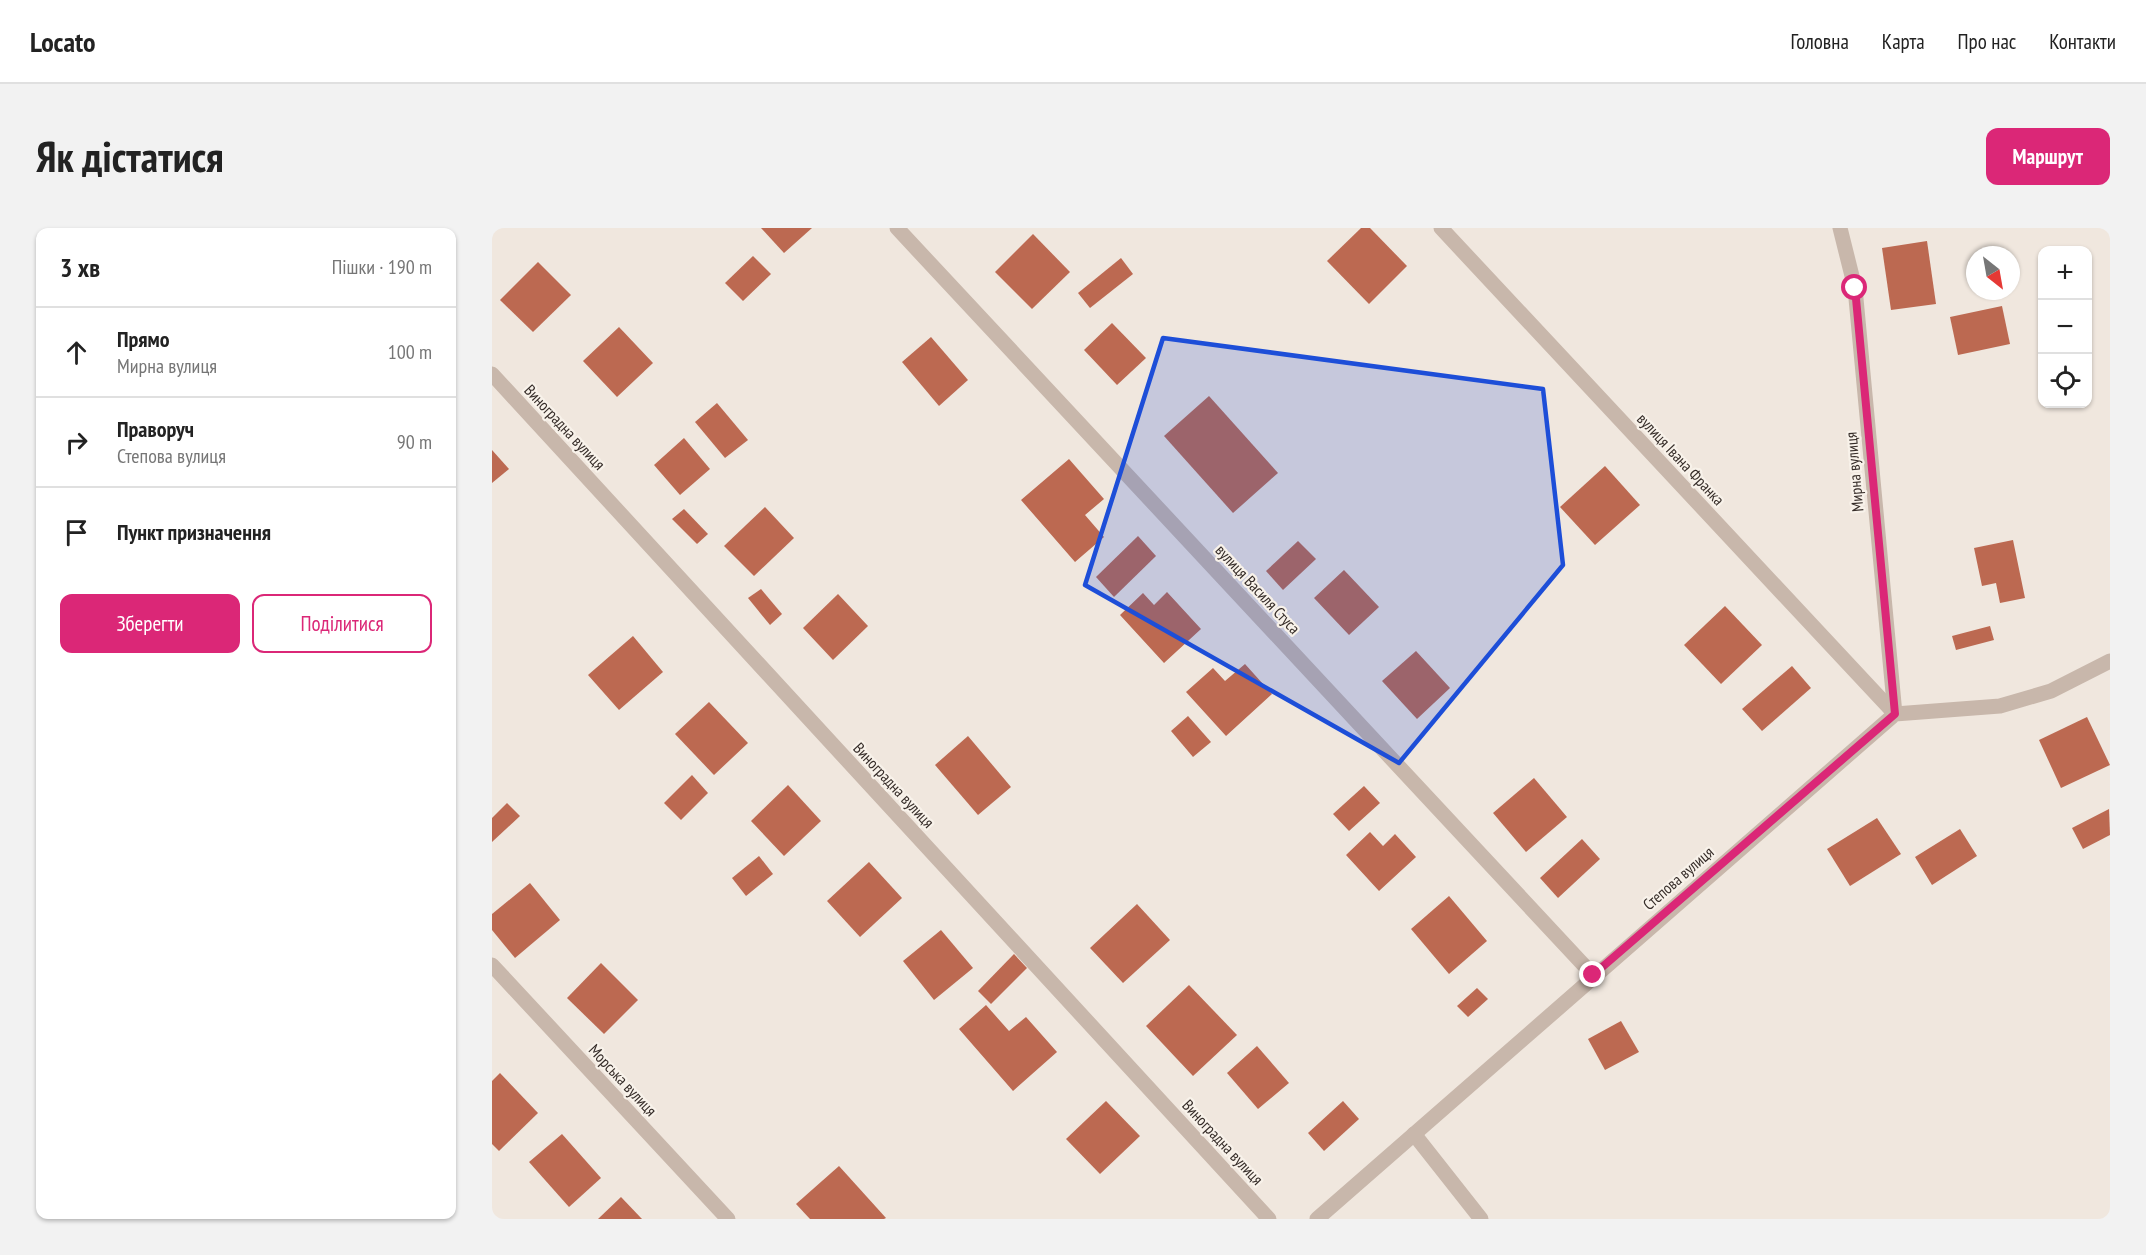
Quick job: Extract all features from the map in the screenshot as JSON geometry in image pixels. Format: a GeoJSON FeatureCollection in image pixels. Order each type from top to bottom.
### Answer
{"type":"FeatureCollection","features":[{"type":"Feature","properties":{"kind":"street","name":"вулиця Василя Стуса"},"geometry":{"type":"LineString","coordinates":[[897,228],[1593,975]]}},
{"type":"Feature","properties":{"kind":"street","name":"вулиця Івана Франка"},"geometry":{"type":"LineString","coordinates":[[1441,228],[1895,714]]}},
{"type":"Feature","properties":{"kind":"street","name":"Мирна вулиця"},"geometry":{"type":"LineString","coordinates":[[1840,228],[1855,288],[1895,714]]}},
{"type":"Feature","properties":{"kind":"street","name":"Виноградна вулиця"},"geometry":{"type":"LineString","coordinates":[[492,374],[1269,1219]]}},
{"type":"Feature","properties":{"kind":"street"},"geometry":{"type":"LineString","coordinates":[[1895,714],[2000,706],[2051,691],[2110,661]]}},
{"type":"Feature","properties":{"kind":"street","name":"Степова вулиця"},"geometry":{"type":"LineString","coordinates":[[1317,1219],[1593,975],[1895,714]]}},
{"type":"Feature","properties":{"kind":"street","name":"Морська вулиця"},"geometry":{"type":"LineString","coordinates":[[492,965],[728,1219]]}},
{"type":"Feature","properties":{"kind":"street"},"geometry":{"type":"LineString","coordinates":[[1414,1134],[1481,1219]]}},
{"type":"Feature","properties":{"kind":"highlighted area"},"geometry":{"type":"Polygon","coordinates":[[[1163,338],[1543,389],[1563,565],[1399,763],[1085,585],[1163,338]]]}},
{"type":"Feature","properties":{"kind":"building"},"geometry":{"type":"Polygon","coordinates":[[[761,228],[812,228],[784,253],[761,228]]]}},
{"type":"Feature","properties":{"kind":"building"},"geometry":{"type":"Polygon","coordinates":[[[1361,228],[1370,228],[1407,266],[1369,304],[1327,261],[1361,228]]]}},
{"type":"Feature","properties":{"kind":"building"},"geometry":{"type":"Polygon","coordinates":[[[1033,234],[1070,272],[1032,309],[995,272],[1033,234]]]}},
{"type":"Feature","properties":{"kind":"building"},"geometry":{"type":"Polygon","coordinates":[[[1927,241],[1936,304],[1891,310],[1882,248],[1927,241]]]}},
{"type":"Feature","properties":{"kind":"building"},"geometry":{"type":"Polygon","coordinates":[[[753,256],[771,274],[743,301],[725,283],[753,256]]]}},
{"type":"Feature","properties":{"kind":"building"},"geometry":{"type":"Polygon","coordinates":[[[1121,258],[1133,274],[1090,308],[1078,293],[1121,258]]]}},
{"type":"Feature","properties":{"kind":"building"},"geometry":{"type":"Polygon","coordinates":[[[538,262],[571,295],[533,332],[500,300],[538,262]]]}},
{"type":"Feature","properties":{"kind":"building"},"geometry":{"type":"Polygon","coordinates":[[[2002,306],[2010,344],[1958,355],[1950,317],[2002,306]]]}},
{"type":"Feature","properties":{"kind":"building"},"geometry":{"type":"Polygon","coordinates":[[[1112,323],[1146,358],[1117,385],[1084,350],[1112,323]]]}},
{"type":"Feature","properties":{"kind":"building"},"geometry":{"type":"Polygon","coordinates":[[[619,327],[653,363],[617,397],[583,361],[619,327]]]}},
{"type":"Feature","properties":{"kind":"building"},"geometry":{"type":"Polygon","coordinates":[[[931,337],[968,380],[939,406],[902,362],[931,337]]]}},
{"type":"Feature","properties":{"kind":"building"},"geometry":{"type":"Polygon","coordinates":[[[1209,396],[1278,473],[1233,513],[1164,436],[1209,396]]]}},
{"type":"Feature","properties":{"kind":"building"},"geometry":{"type":"Polygon","coordinates":[[[717,403],[748,440],[725,458],[695,422],[717,403]]]}},
{"type":"Feature","properties":{"kind":"building"},"geometry":{"type":"Polygon","coordinates":[[[684,438],[710,469],[680,495],[654,465],[684,438]]]}},
{"type":"Feature","properties":{"kind":"building"},"geometry":{"type":"Polygon","coordinates":[[[492,450],[509,469],[492,483],[492,450]]]}},
{"type":"Feature","properties":{"kind":"building"},"geometry":{"type":"Polygon","coordinates":[[[1069,459],[1104,499],[1085,515],[1104,537],[1075,562],[1021,500],[1069,459]]]}},
{"type":"Feature","properties":{"kind":"building"},"geometry":{"type":"Polygon","coordinates":[[[1605,466],[1640,505],[1595,545],[1560,507],[1605,466]]]}},
{"type":"Feature","properties":{"kind":"building"},"geometry":{"type":"Polygon","coordinates":[[[765,507],[794,538],[754,576],[724,546],[765,507]]]}},
{"type":"Feature","properties":{"kind":"building"},"geometry":{"type":"Polygon","coordinates":[[[684,509],[708,534],[697,544],[672,519],[684,509]]]}},
{"type":"Feature","properties":{"kind":"building"},"geometry":{"type":"Polygon","coordinates":[[[1138,536],[1156,556],[1114,597],[1096,577],[1138,536]]]}},
{"type":"Feature","properties":{"kind":"building"},"geometry":{"type":"Polygon","coordinates":[[[2013,540],[2025,598],[2000,603],[1996,583],[1982,586],[1974,548],[2013,540]]]}},
{"type":"Feature","properties":{"kind":"building"},"geometry":{"type":"Polygon","coordinates":[[[1298,541],[1316,559],[1283,590],[1266,571],[1298,541]]]}},
{"type":"Feature","properties":{"kind":"building"},"geometry":{"type":"Polygon","coordinates":[[[1344,570],[1379,607],[1349,635],[1314,598],[1344,570]]]}},
{"type":"Feature","properties":{"kind":"building"},"geometry":{"type":"Polygon","coordinates":[[[761,589],[782,614],[770,625],[748,598],[761,589]]]}},
{"type":"Feature","properties":{"kind":"building"},"geometry":{"type":"Polygon","coordinates":[[[1167,592],[1201,629],[1164,663],[1120,615],[1143,593],[1154,605],[1167,592]]]}},
{"type":"Feature","properties":{"kind":"building"},"geometry":{"type":"Polygon","coordinates":[[[838,594],[868,626],[833,660],[803,628],[838,594]]]}},
{"type":"Feature","properties":{"kind":"building"},"geometry":{"type":"Polygon","coordinates":[[[1725,606],[1762,645],[1721,684],[1684,645],[1725,606]]]}},
{"type":"Feature","properties":{"kind":"building"},"geometry":{"type":"Polygon","coordinates":[[[1990,626],[1994,640],[1956,650],[1952,636],[1990,626]]]}},
{"type":"Feature","properties":{"kind":"building"},"geometry":{"type":"Polygon","coordinates":[[[633,636],[663,672],[619,710],[588,675],[633,636]]]}},
{"type":"Feature","properties":{"kind":"building"},"geometry":{"type":"Polygon","coordinates":[[[1416,651],[1450,688],[1417,719],[1382,681],[1416,651]]]}},
{"type":"Feature","properties":{"kind":"building"},"geometry":{"type":"Polygon","coordinates":[[[1245,664],[1272,694],[1226,736],[1186,692],[1213,668],[1225,681],[1245,664]]]}},
{"type":"Feature","properties":{"kind":"building"},"geometry":{"type":"Polygon","coordinates":[[[1792,666],[1811,688],[1762,731],[1742,709],[1792,666]]]}},
{"type":"Feature","properties":{"kind":"building"},"geometry":{"type":"Polygon","coordinates":[[[709,702],[748,743],[714,775],[675,734],[709,702]]]}},
{"type":"Feature","properties":{"kind":"building"},"geometry":{"type":"Polygon","coordinates":[[[1188,716],[1211,742],[1193,757],[1171,731],[1188,716]]]}},
{"type":"Feature","properties":{"kind":"building"},"geometry":{"type":"Polygon","coordinates":[[[2087,717],[2110,765],[2061,788],[2039,740],[2087,717]]]}},
{"type":"Feature","properties":{"kind":"building"},"geometry":{"type":"Polygon","coordinates":[[[968,736],[1011,787],[978,815],[935,765],[968,736]]]}},
{"type":"Feature","properties":{"kind":"building"},"geometry":{"type":"Polygon","coordinates":[[[692,775],[708,793],[681,820],[664,803],[692,775]]]}},
{"type":"Feature","properties":{"kind":"building"},"geometry":{"type":"Polygon","coordinates":[[[1534,778],[1567,817],[1526,852],[1493,813],[1534,778]]]}},
{"type":"Feature","properties":{"kind":"building"},"geometry":{"type":"Polygon","coordinates":[[[788,785],[821,821],[784,856],[751,821],[788,785]]]}},
{"type":"Feature","properties":{"kind":"building"},"geometry":{"type":"Polygon","coordinates":[[[1364,786],[1380,803],[1349,831],[1333,814],[1364,786]]]}},
{"type":"Feature","properties":{"kind":"building"},"geometry":{"type":"Polygon","coordinates":[[[507,803],[520,816],[492,842],[492,818],[507,803]]]}},
{"type":"Feature","properties":{"kind":"building"},"geometry":{"type":"Polygon","coordinates":[[[2109,809],[2110,835],[2083,849],[2072,828],[2109,809]]]}},
{"type":"Feature","properties":{"kind":"building"},"geometry":{"type":"Polygon","coordinates":[[[1877,818],[1901,854],[1850,886],[1827,849],[1877,818]]]}},
{"type":"Feature","properties":{"kind":"building"},"geometry":{"type":"Polygon","coordinates":[[[1960,829],[1977,856],[1932,885],[1915,857],[1960,829]]]}},
{"type":"Feature","properties":{"kind":"building"},"geometry":{"type":"Polygon","coordinates":[[[1370,832],[1383,846],[1395,834],[1416,857],[1379,891],[1346,855],[1370,832]]]}},
{"type":"Feature","properties":{"kind":"building"},"geometry":{"type":"Polygon","coordinates":[[[1582,839],[1600,859],[1558,898],[1540,878],[1582,839]]]}},
{"type":"Feature","properties":{"kind":"building"},"geometry":{"type":"Polygon","coordinates":[[[759,856],[773,874],[746,896],[732,878],[759,856]]]}},
{"type":"Feature","properties":{"kind":"building"},"geometry":{"type":"Polygon","coordinates":[[[869,862],[902,898],[860,937],[827,901],[869,862]]]}},
{"type":"Feature","properties":{"kind":"building"},"geometry":{"type":"Polygon","coordinates":[[[530,883],[560,920],[515,958],[492,930],[492,914],[530,883]]]}},
{"type":"Feature","properties":{"kind":"building"},"geometry":{"type":"Polygon","coordinates":[[[1449,896],[1487,941],[1449,974],[1411,929],[1449,896]]]}},
{"type":"Feature","properties":{"kind":"building"},"geometry":{"type":"Polygon","coordinates":[[[1137,904],[1170,940],[1123,983],[1090,948],[1137,904]]]}},
{"type":"Feature","properties":{"kind":"building"},"geometry":{"type":"Polygon","coordinates":[[[941,930],[973,968],[934,1000],[903,961],[941,930]]]}},
{"type":"Feature","properties":{"kind":"building"},"geometry":{"type":"Polygon","coordinates":[[[1014,954],[1027,968],[991,1004],[978,991],[1014,954]]]}},
{"type":"Feature","properties":{"kind":"building"},"geometry":{"type":"Polygon","coordinates":[[[601,963],[638,1000],[604,1034],[567,998],[601,963]]]}},
{"type":"Feature","properties":{"kind":"building"},"geometry":{"type":"Polygon","coordinates":[[[1189,985],[1237,1035],[1193,1076],[1146,1026],[1189,985]]]}},
{"type":"Feature","properties":{"kind":"building"},"geometry":{"type":"Polygon","coordinates":[[[1477,988],[1488,999],[1468,1017],[1457,1006],[1477,988]]]}},
{"type":"Feature","properties":{"kind":"building"},"geometry":{"type":"Polygon","coordinates":[[[986,1005],[1009,1031],[1026,1017],[1057,1052],[1013,1091],[959,1029],[986,1005]]]}},
{"type":"Feature","properties":{"kind":"building"},"geometry":{"type":"Polygon","coordinates":[[[1621,1021],[1639,1052],[1605,1070],[1588,1039],[1621,1021]]]}},
{"type":"Feature","properties":{"kind":"building"},"geometry":{"type":"Polygon","coordinates":[[[1257,1046],[1289,1083],[1258,1109],[1227,1073],[1257,1046]]]}},
{"type":"Feature","properties":{"kind":"building"},"geometry":{"type":"Polygon","coordinates":[[[500,1073],[538,1113],[499,1151],[492,1144],[492,1081],[500,1073]]]}},
{"type":"Feature","properties":{"kind":"building"},"geometry":{"type":"Polygon","coordinates":[[[1106,1101],[1140,1136],[1100,1174],[1066,1139],[1106,1101]]]}},
{"type":"Feature","properties":{"kind":"building"},"geometry":{"type":"Polygon","coordinates":[[[1343,1101],[1359,1119],[1324,1151],[1308,1133],[1343,1101]]]}},
{"type":"Feature","properties":{"kind":"building"},"geometry":{"type":"Polygon","coordinates":[[[562,1134],[601,1178],[569,1207],[529,1162],[562,1134]]]}},
{"type":"Feature","properties":{"kind":"building"},"geometry":{"type":"Polygon","coordinates":[[[839,1166],[886,1218],[810,1219],[796,1204],[839,1166]]]}},
{"type":"Feature","properties":{"kind":"building"},"geometry":{"type":"Polygon","coordinates":[[[621,1197],[642,1219],[598,1219],[621,1197]]]}},
{"type":"Feature","properties":{"kind":"route"},"geometry":{"type":"LineString","coordinates":[[1593,975],[1895,714],[1855,288]]}}]}
